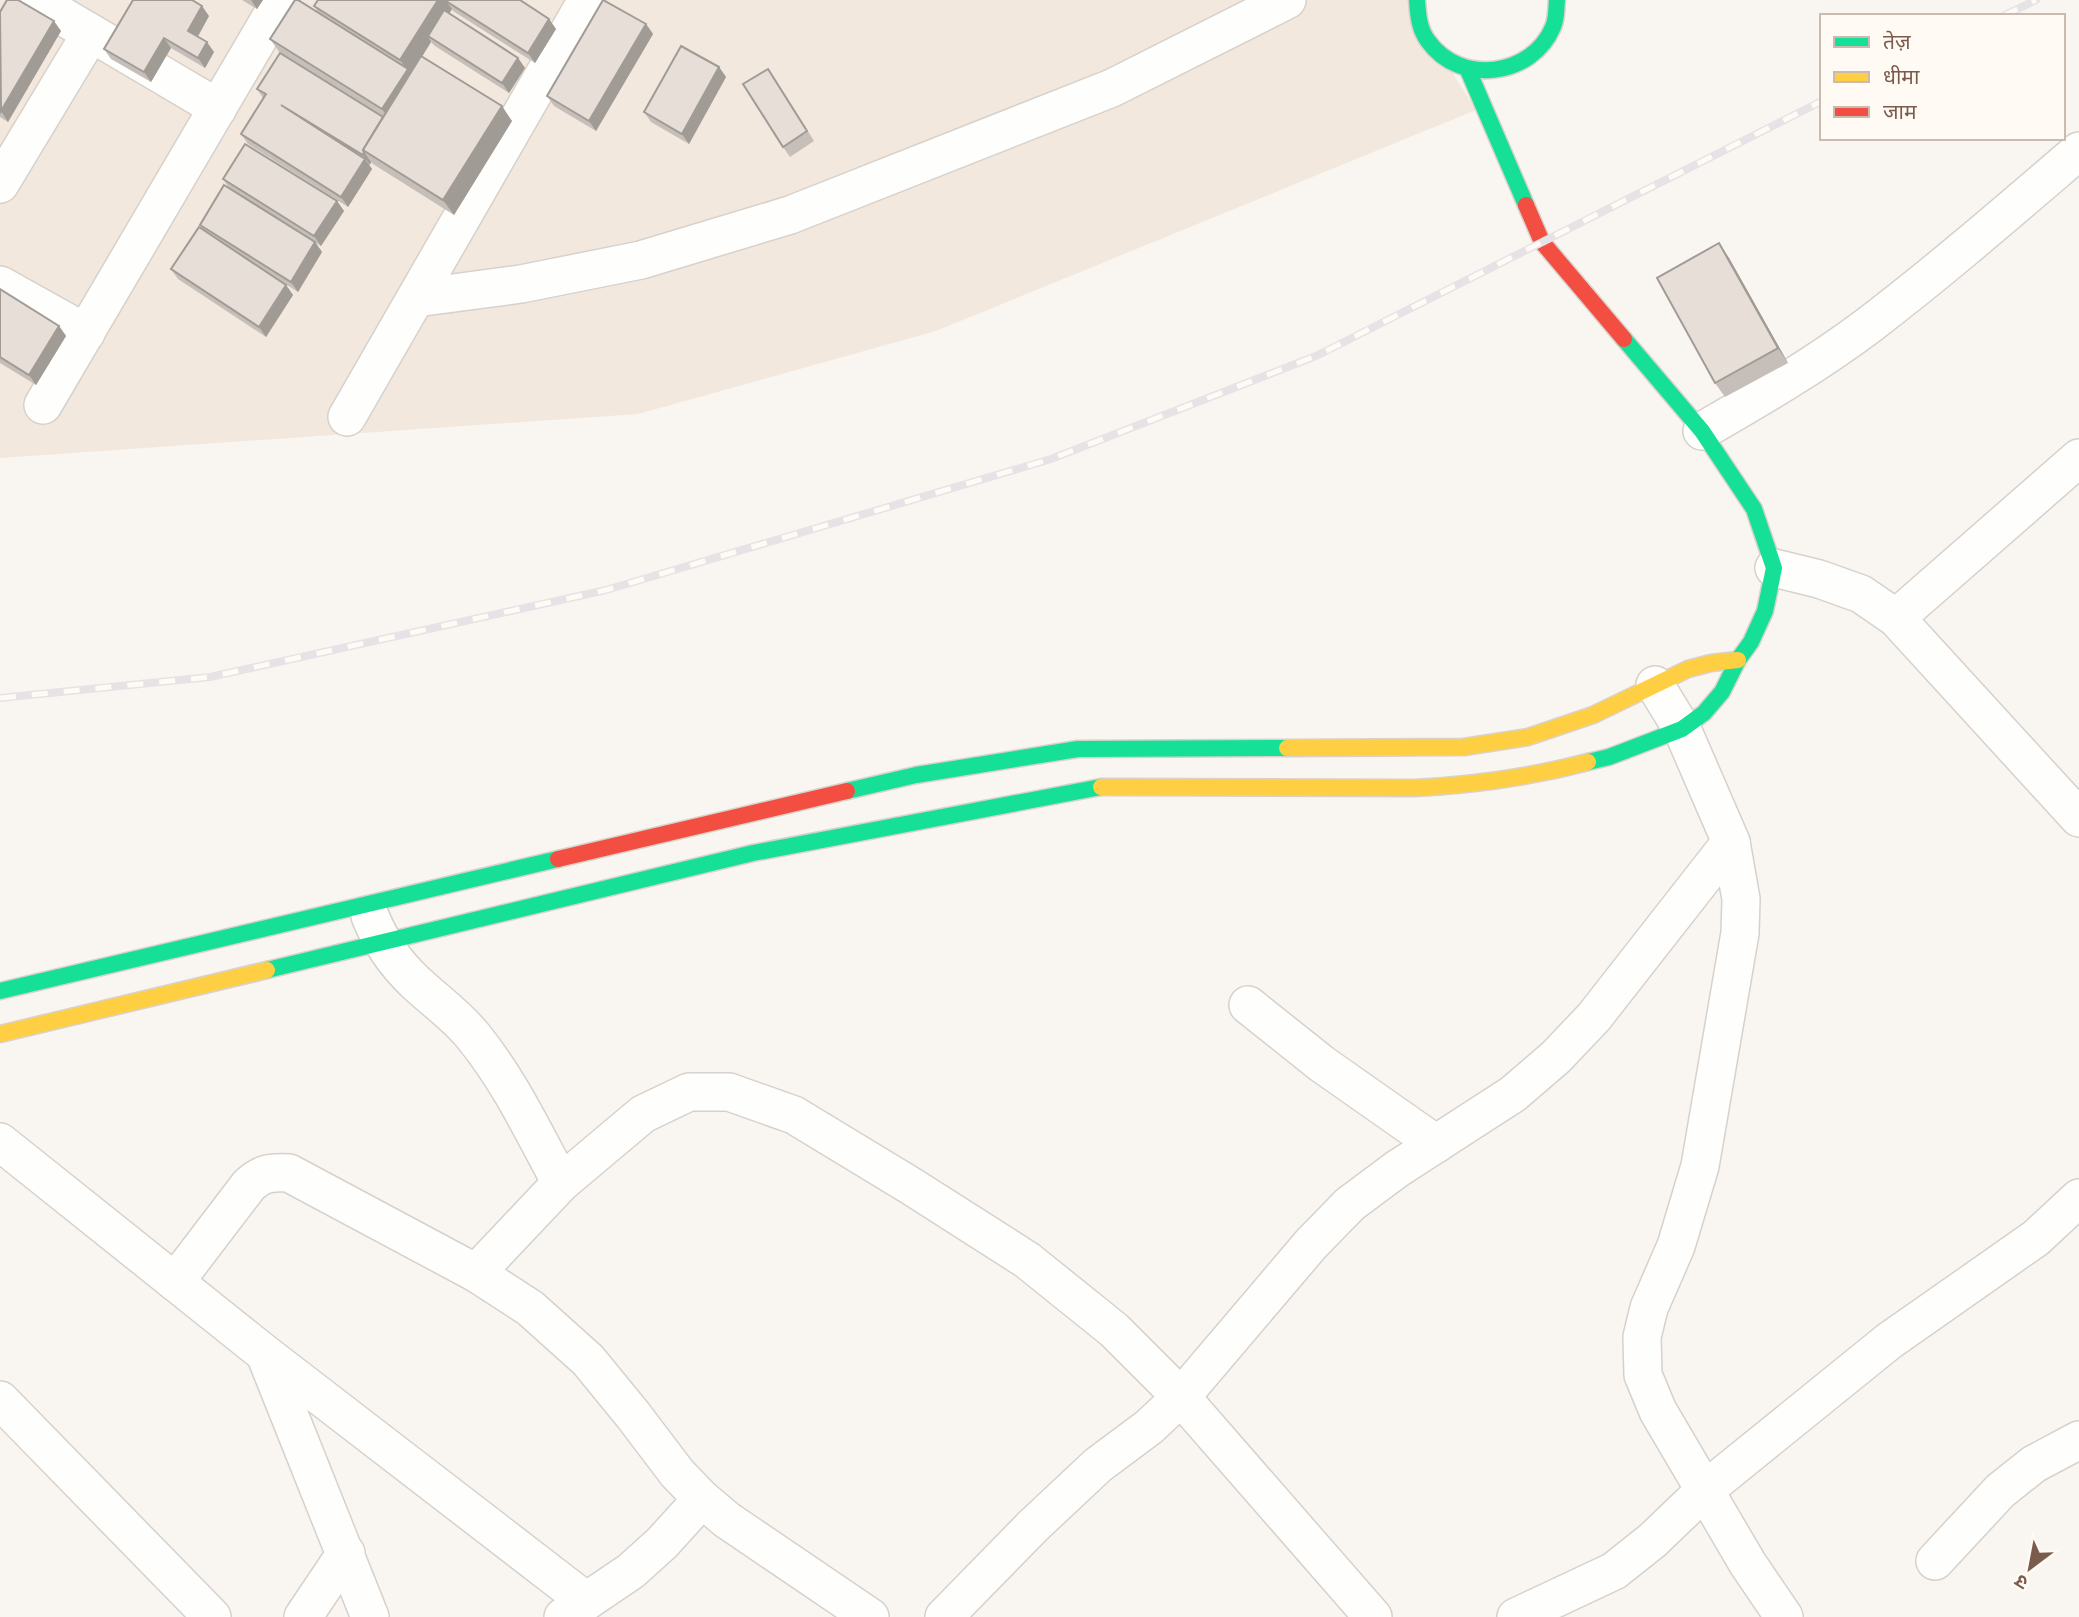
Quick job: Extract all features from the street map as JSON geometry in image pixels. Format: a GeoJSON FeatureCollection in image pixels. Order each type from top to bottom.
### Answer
{"type":"FeatureCollection","features":[{"type":"Feature","properties":{"kind":"street"},"geometry":{"type":"LineString","coordinates":[[35,0],[218,108]]}},
{"type":"Feature","properties":{"kind":"street"},"geometry":{"type":"LineString","coordinates":[[43,405],[281,0]]}},
{"type":"Feature","properties":{"kind":"street"},"geometry":{"type":"LineString","coordinates":[[347,417],[587,0]]}},
{"type":"Feature","properties":{"kind":"street"},"geometry":{"type":"LineString","coordinates":[[416,298],[521,284],[641,260],[790,215],[1112,88],[1287,0]]}},
{"type":"Feature","properties":{"kind":"street"},"geometry":{"type":"LineString","coordinates":[[1413,4],[1425,37],[1442,58],[1468,70],[1493,73],[1522,64],[1546,41],[1555,21],[1557,0]]}},
{"type":"Feature","properties":{"kind":"street"},"geometry":{"type":"LineString","coordinates":[[1555,21],[1575,7]]}},
{"type":"Feature","properties":{"kind":"street"},"geometry":{"type":"LineString","coordinates":[[0,184],[91,33]]}},
{"type":"Feature","properties":{"kind":"street"},"geometry":{"type":"LineString","coordinates":[[0,1034],[752,853],[1104,786],[1459,786],[1540,775],[1609,757],[1682,729],[1704,713],[1722,692],[1738,660],[1751,642],[1765,611],[1774,568],[1754,509],[1702,432],[1542,242],[1468,70]]}},
{"type":"Feature","properties":{"kind":"street"},"geometry":{"type":"LineString","coordinates":[[1702,432],[1799,373],[1868,326],[2079,151]]}},
{"type":"Feature","properties":{"kind":"street"},"geometry":{"type":"LineString","coordinates":[[0,285],[86,332]]}},
{"type":"Feature","properties":{"kind":"street"},"geometry":{"type":"LineString","coordinates":[[1896,618],[2079,458]]}},
{"type":"Feature","properties":{"kind":"street"},"geometry":{"type":"LineString","coordinates":[[1774,568],[1819,579],[1861,594],[1896,618],[2079,818]]}},
{"type":"Feature","properties":{"kind":"street"},"geometry":{"type":"LineString","coordinates":[[0,991],[916,775],[1078,750],[1464,747],[1528,737],[1593,715],[1699,666],[1738,660]]}},
{"type":"Feature","properties":{"kind":"street"},"geometry":{"type":"LineString","coordinates":[[1656,685],[1682,729],[1731,842],[1741,899],[1740,933],[1700,1166],[1676,1246],[1649,1308],[1642,1338],[1643,1375],[1658,1411],[1748,1564],[1784,1617]]}},
{"type":"Feature","properties":{"kind":"street"},"geometry":{"type":"LineString","coordinates":[[944,1617],[1098,1465],[1149,1427],[1181,1397],[1311,1244],[1350,1204],[1397,1169],[1513,1094],[1556,1057],[1594,1017],[1731,842]]}},
{"type":"Feature","properties":{"kind":"street"},"geometry":{"type":"LineString","coordinates":[[364,904],[381,942],[413,980],[444,1006],[473,1036],[506,1082],[561,1183]]}},
{"type":"Feature","properties":{"kind":"street"},"geometry":{"type":"LineString","coordinates":[[1248,1004],[1322,1064],[1436,1144]]}},
{"type":"Feature","properties":{"kind":"street"},"geometry":{"type":"LineString","coordinates":[[476,1273],[561,1183],[643,1114],[689,1092],[729,1092],[794,1115],[1027,1261],[1114,1331],[1181,1397],[1373,1617]]}},
{"type":"Feature","properties":{"kind":"street"},"geometry":{"type":"LineString","coordinates":[[0,1142],[264,1353],[575,1609],[631,1571],[662,1544],[702,1499]]}},
{"type":"Feature","properties":{"kind":"street"},"geometry":{"type":"LineString","coordinates":[[175,1282],[249,1185],[259,1176],[271,1172],[289,1172],[476,1273],[530,1308],[587,1360],[634,1415],[677,1473],[702,1499],[727,1520],[870,1617]]}},
{"type":"Feature","properties":{"kind":"street"},"geometry":{"type":"LineString","coordinates":[[1516,1617],[1614,1571],[1653,1540],[1705,1490],[1889,1342],[2036,1238],[2079,1198]]}},
{"type":"Feature","properties":{"kind":"street"},"geometry":{"type":"LineString","coordinates":[[264,1353],[370,1617]]}},
{"type":"Feature","properties":{"kind":"street"},"geometry":{"type":"LineString","coordinates":[[0,1400],[212,1617]]}},
{"type":"Feature","properties":{"kind":"street"},"geometry":{"type":"LineString","coordinates":[[1935,1561],[2000,1491],[2034,1465],[2079,1440]]}},
{"type":"Feature","properties":{"kind":"street"},"geometry":{"type":"LineString","coordinates":[[303,1617],[346,1553]]}},
{"type":"Feature","properties":{"kind":"shaded area"},"geometry":{"type":"Polygon","coordinates":[[[0,0],[1407,0],[1476,110],[936,331],[638,414],[0,458],[0,0]]]}},
{"type":"Feature","properties":{"kind":"building"},"geometry":{"type":"Polygon","coordinates":[[[7,0],[18,0],[54,21],[1,111],[0,12],[7,0]]]}},
{"type":"Feature","properties":{"kind":"building"},"geometry":{"type":"Polygon","coordinates":[[[133,0],[192,0],[202,6],[188,31],[207,42],[198,58],[164,38],[144,72],[104,49],[133,0]]]}},
{"type":"Feature","properties":{"kind":"building"},"geometry":{"type":"Polygon","coordinates":[[[295,0],[408,69],[382,109],[270,39],[295,0]]]}},
{"type":"Feature","properties":{"kind":"building"},"geometry":{"type":"Polygon","coordinates":[[[318,0],[438,0],[400,60],[314,6],[318,0]]]}},
{"type":"Feature","properties":{"kind":"building"},"geometry":{"type":"Polygon","coordinates":[[[447,0],[520,0],[549,19],[528,53],[447,0]]]}},
{"type":"Feature","properties":{"kind":"building"},"geometry":{"type":"Polygon","coordinates":[[[603,0],[646,24],[589,121],[547,96],[603,0]]]}},
{"type":"Feature","properties":{"kind":"building"},"geometry":{"type":"Polygon","coordinates":[[[444,10],[518,58],[502,83],[428,36],[444,10]]]}},
{"type":"Feature","properties":{"kind":"building"},"geometry":{"type":"Polygon","coordinates":[[[681,46],[719,67],[682,134],[644,112],[681,46]]]}},
{"type":"Feature","properties":{"kind":"building"},"geometry":{"type":"Polygon","coordinates":[[[280,53],[383,117],[363,150],[363,155],[281,105],[365,159],[341,197],[241,134],[266,94],[257,89],[280,53]]]}},
{"type":"Feature","properties":{"kind":"building"},"geometry":{"type":"Polygon","coordinates":[[[421,56],[502,106],[443,200],[363,150],[421,56]]]}},
{"type":"Feature","properties":{"kind":"building"},"geometry":{"type":"Polygon","coordinates":[[[768,69],[807,131],[783,147],[743,84],[768,69]]]}},
{"type":"Feature","properties":{"kind":"building"},"geometry":{"type":"Polygon","coordinates":[[[245,144],[337,201],[314,236],[223,179],[245,144]]]}},
{"type":"Feature","properties":{"kind":"building"},"geometry":{"type":"Polygon","coordinates":[[[224,185],[315,242],[291,282],[200,225],[224,185]]]}},
{"type":"Feature","properties":{"kind":"building"},"geometry":{"type":"Polygon","coordinates":[[[199,227],[286,285],[259,327],[171,269],[199,227]]]}},
{"type":"Feature","properties":{"kind":"building"},"geometry":{"type":"Polygon","coordinates":[[[1719,243],[1778,348],[1715,383],[1657,278],[1719,243]]]}},
{"type":"Feature","properties":{"kind":"building"},"geometry":{"type":"Polygon","coordinates":[[[0,289],[59,326],[29,375],[0,357],[0,289]]]}},
{"type":"Feature","properties":{"kind":"railway"},"geometry":{"type":"LineString","coordinates":[[2007,14],[2036,0]]}},
{"type":"Feature","properties":{"kind":"railway"},"geometry":{"type":"LineString","coordinates":[[0,698],[210,677],[606,590],[1051,459],[1316,356],[1820,102]]}},
{"type":"Feature","properties":{"kind":"traffic: fast"},"geometry":{"type":"LineString","coordinates":[[1417,0],[1423,32],[1428,41],[1442,55],[1458,65],[1476,70],[1495,70],[1529,57],[1543,44],[1553,27],[1557,0]]}},
{"type":"Feature","properties":{"kind":"traffic: fast"},"geometry":{"type":"LineString","coordinates":[[1468,70],[1526,205]]}},
{"type":"Feature","properties":{"kind":"traffic: fast"},"geometry":{"type":"LineString","coordinates":[[1588,762],[1609,757],[1682,729],[1704,713],[1722,692],[1738,660],[1751,642],[1765,611],[1774,568],[1754,509],[1702,431],[1624,339]]}},
{"type":"Feature","properties":{"kind":"traffic: fast"},"geometry":{"type":"LineString","coordinates":[[847,791],[916,775],[1078,749],[1287,748]]}},
{"type":"Feature","properties":{"kind":"traffic: fast"},"geometry":{"type":"LineString","coordinates":[[267,970],[753,853],[1101,787]]}},
{"type":"Feature","properties":{"kind":"traffic: fast"},"geometry":{"type":"LineString","coordinates":[[0,991],[558,859]]}},
{"type":"Feature","properties":{"kind":"traffic: slow"},"geometry":{"type":"LineString","coordinates":[[1287,748],[1464,747],[1528,737],[1593,715],[1688,669],[1738,660]]}},
{"type":"Feature","properties":{"kind":"traffic: slow"},"geometry":{"type":"LineString","coordinates":[[1101,787],[1414,788],[1502,780],[1588,762]]}},
{"type":"Feature","properties":{"kind":"traffic: slow"},"geometry":{"type":"LineString","coordinates":[[0,1034],[267,970]]}},
{"type":"Feature","properties":{"kind":"traffic: jam"},"geometry":{"type":"LineString","coordinates":[[1526,205],[1542,242],[1624,339]]}},
{"type":"Feature","properties":{"kind":"traffic: jam"},"geometry":{"type":"LineString","coordinates":[[558,859],[847,791]]}}]}
